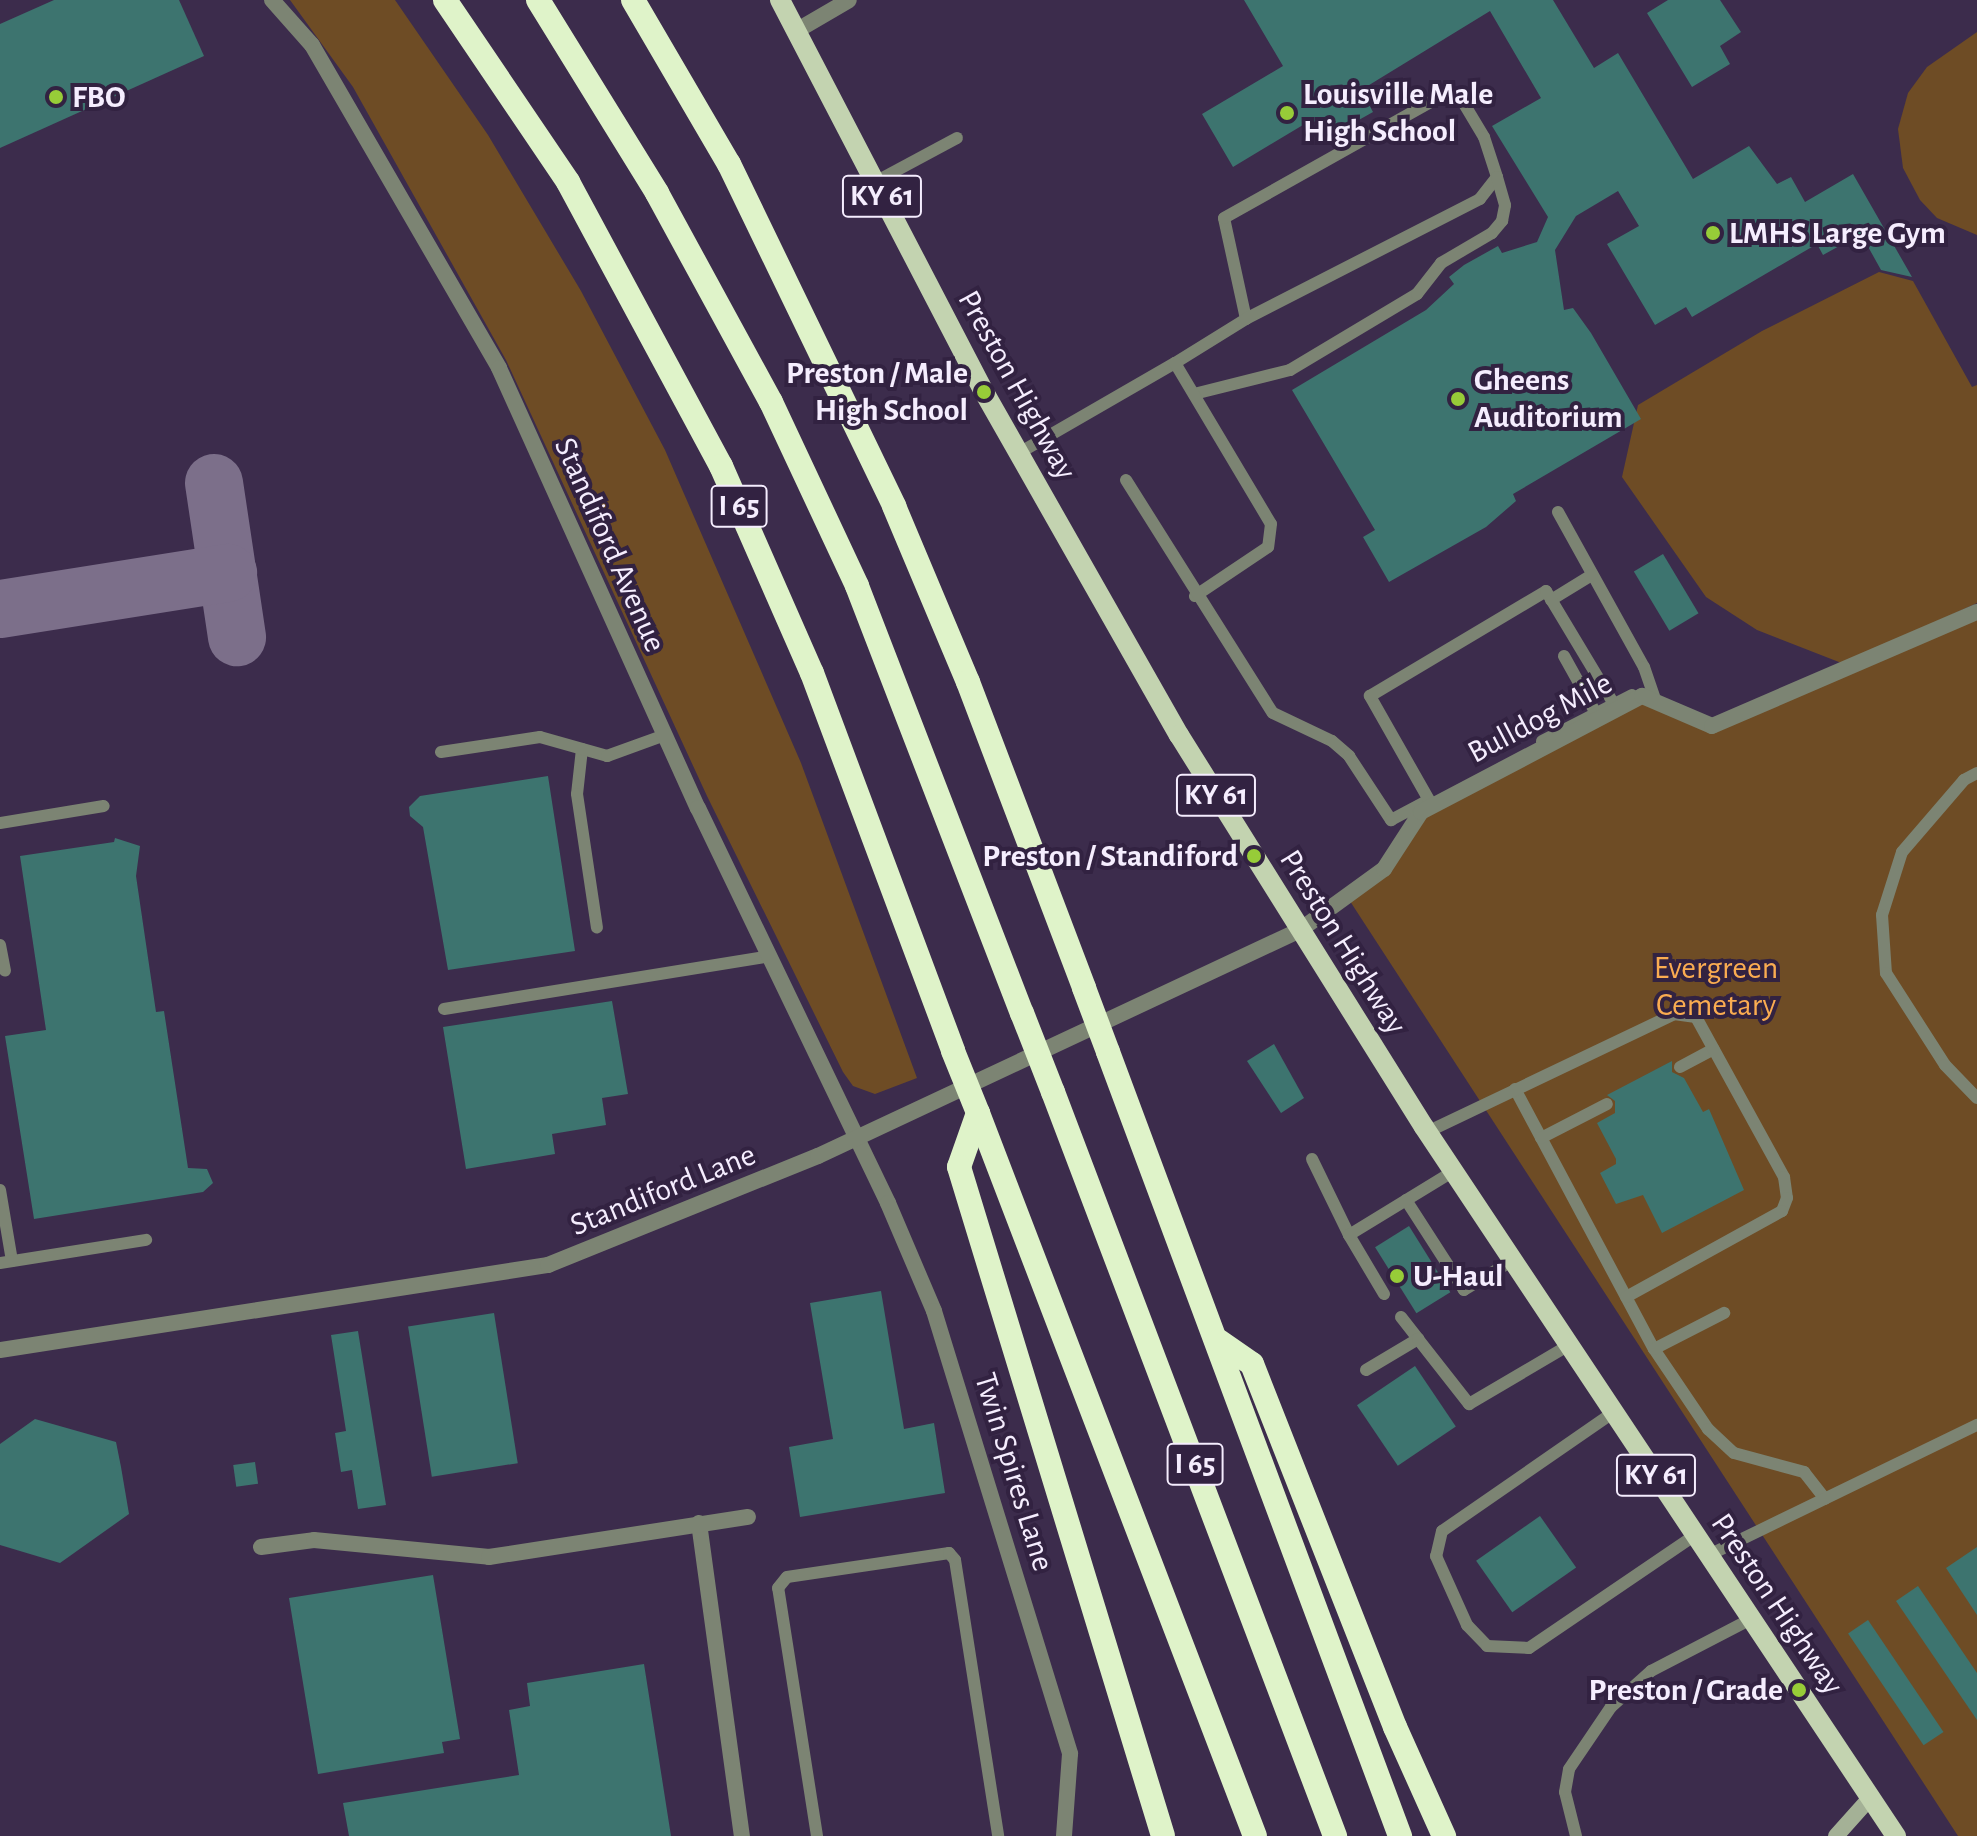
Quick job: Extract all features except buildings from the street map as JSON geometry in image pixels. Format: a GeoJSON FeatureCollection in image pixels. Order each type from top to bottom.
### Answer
{"type":"FeatureCollection","features":[{"type":"Feature","properties":{"kind":"highway","name":"I 65"},"geometry":{"type":"LineString","coordinates":[[445,0],[568,182],[721,466],[812,673],[953,1051],[1255,1836]]}},
{"type":"Feature","properties":{"kind":"highway","name":"I 65"},"geometry":{"type":"LineString","coordinates":[[538,0],[657,193],[771,402],[857,586],[1335,1836]]}},
{"type":"Feature","properties":{"kind":"highway"},"geometry":{"type":"LineString","coordinates":[[633,0],[729,164],[894,506],[963,669],[1219,1341],[1225,1374],[1400,1836]]}},
{"type":"Feature","properties":{"kind":"highway"},"geometry":{"type":"LineString","coordinates":[[978,1113],[959,1167],[1163,1836]]}},
{"type":"Feature","properties":{"kind":"highway"},"geometry":{"type":"LineString","coordinates":[[1219,1341],[1252,1364],[1444,1836]]}},
{"type":"Feature","properties":{"kind":"main road","name":"Preston Highway"},"geometry":{"type":"LineString","coordinates":[[780,0],[1019,453],[1133,658],[1427,1132],[1896,1836]]}},
{"type":"Feature","properties":{"kind":"main road"},"geometry":{"type":"LineString","coordinates":[[1836,1836],[1870,1798]]}},
{"type":"Feature","properties":{"kind":"street","name":"Standiford Avenue"},"geometry":{"type":"LineString","coordinates":[[272,0],[312,45],[499,368],[665,735],[857,1136]]}},
{"type":"Feature","properties":{"kind":"street"},"geometry":{"type":"LineString","coordinates":[[796,31],[849,0]]}},
{"type":"Feature","properties":{"kind":"street","name":"Bulldog Mile"},"geometry":{"type":"LineString","coordinates":[[1300,930],[1384,869],[1421,812],[1649,697],[1712,726],[1977,612]]}},
{"type":"Feature","properties":{"kind":"street","name":"Standiford Lane"},"geometry":{"type":"LineString","coordinates":[[0,1350],[548,1265],[764,1180],[1300,930]]}},
{"type":"Feature","properties":{"kind":"street","name":"Twin Spires Lane"},"geometry":{"type":"LineString","coordinates":[[857,1136],[934,1311],[1070,1754],[1064,1836]]}},
{"type":"Feature","properties":{"kind":"street"},"geometry":{"type":"LineString","coordinates":[[261,1547],[314,1540],[489,1557],[748,1517]]}},
{"type":"Feature","properties":{"kind":"street"},"geometry":{"type":"LineString","coordinates":[[699,1523],[742,1836]]}},
{"type":"Feature","properties":{"kind":"lane"},"geometry":{"type":"LineString","coordinates":[[1194,394],[1290,370],[1417,294],[1441,263],[1492,233],[1502,221],[1505,205],[1484,137],[1460,97],[1434,100],[1224,218],[1246,319]]}},
{"type":"Feature","properties":{"kind":"lane"},"geometry":{"type":"LineString","coordinates":[[875,182],[957,138]]}},
{"type":"Feature","properties":{"kind":"lane"},"geometry":{"type":"LineString","coordinates":[[1019,453],[1246,319],[1480,199],[1497,177]]}},
{"type":"Feature","properties":{"kind":"lane"},"geometry":{"type":"LineString","coordinates":[[1175,363],[1271,524],[1268,547],[1195,596]]}},
{"type":"Feature","properties":{"kind":"lane"},"geometry":{"type":"LineString","coordinates":[[1126,480],[1195,596],[1273,713],[1332,741],[1349,756],[1391,820],[1396,835],[1384,869]]}},
{"type":"Feature","properties":{"kind":"lane"},"geometry":{"type":"LineString","coordinates":[[1391,820],[1612,701],[1649,697],[1644,667],[1558,512]]}},
{"type":"Feature","properties":{"kind":"lane"},"geometry":{"type":"LineString","coordinates":[[1551,600],[1592,575]]}},
{"type":"Feature","properties":{"kind":"lane"},"geometry":{"type":"LineString","coordinates":[[1429,800],[1370,696],[1546,591],[1612,701]]}},
{"type":"Feature","properties":{"kind":"lane"},"geometry":{"type":"LineString","coordinates":[[1564,656],[1594,710]]}},
{"type":"Feature","properties":{"kind":"lane"},"geometry":{"type":"LineString","coordinates":[[441,752],[540,737],[607,756],[665,735]]}},
{"type":"Feature","properties":{"kind":"lane"},"geometry":{"type":"LineString","coordinates":[[582,749],[577,794],[597,928]]}},
{"type":"Feature","properties":{"kind":"lane"},"geometry":{"type":"LineString","coordinates":[[1977,773],[1964,780],[1902,852],[1882,915],[1886,973],[1945,1065],[1977,1098]]}},
{"type":"Feature","properties":{"kind":"lane"},"geometry":{"type":"LineString","coordinates":[[0,823],[104,806]]}},
{"type":"Feature","properties":{"kind":"lane"},"geometry":{"type":"LineString","coordinates":[[0,945],[5,971]]}},
{"type":"Feature","properties":{"kind":"lane"},"geometry":{"type":"LineString","coordinates":[[444,1009],[770,956]]}},
{"type":"Feature","properties":{"kind":"lane"},"geometry":{"type":"LineString","coordinates":[[1427,1132],[1674,1014],[1696,1017],[1784,1177],[1787,1198],[1782,1211],[1626,1297]]}},
{"type":"Feature","properties":{"kind":"lane"},"geometry":{"type":"LineString","coordinates":[[1680,1067],[1714,1049]]}},
{"type":"Feature","properties":{"kind":"lane"},"geometry":{"type":"LineString","coordinates":[[1515,1089],[1654,1349],[1708,1429],[1734,1453],[1804,1472],[1825,1499]]}},
{"type":"Feature","properties":{"kind":"lane"},"geometry":{"type":"LineString","coordinates":[[1541,1138],[1607,1104]]}},
{"type":"Feature","properties":{"kind":"lane"},"geometry":{"type":"LineString","coordinates":[[1312,1159],[1349,1235],[1384,1294]]}},
{"type":"Feature","properties":{"kind":"lane"},"geometry":{"type":"LineString","coordinates":[[1349,1235],[1454,1171]]}},
{"type":"Feature","properties":{"kind":"lane"},"geometry":{"type":"LineString","coordinates":[[0,1190],[6,1262],[146,1240]]}},
{"type":"Feature","properties":{"kind":"lane"},"geometry":{"type":"LineString","coordinates":[[1406,1200],[1464,1290],[1513,1260]]}},
{"type":"Feature","properties":{"kind":"lane"},"geometry":{"type":"LineString","coordinates":[[1654,1349],[1724,1313]]}},
{"type":"Feature","properties":{"kind":"lane"},"geometry":{"type":"LineString","coordinates":[[1401,1317],[1469,1404],[1569,1345]]}},
{"type":"Feature","properties":{"kind":"lane"},"geometry":{"type":"LineString","coordinates":[[1366,1370],[1418,1339]]}},
{"type":"Feature","properties":{"kind":"lane"},"geometry":{"type":"LineString","coordinates":[[1614,1412],[1442,1531],[1436,1556],[1467,1625],[1487,1646],[1529,1648],[1695,1535]]}},
{"type":"Feature","properties":{"kind":"lane"},"geometry":{"type":"LineString","coordinates":[[1709,1555],[1977,1425]]}},
{"type":"Feature","properties":{"kind":"lane"},"geometry":{"type":"LineString","coordinates":[[817,1836],[778,1588],[787,1577],[949,1553],[955,1560],[998,1836]]}},
{"type":"Feature","properties":{"kind":"lane"},"geometry":{"type":"LineString","coordinates":[[1576,1836],[1565,1792],[1569,1769],[1586,1739],[1651,1671],[1751,1619]]}},
{"type":"Feature","properties":{"kind":"green space"},"geometry":{"type":"Polygon","coordinates":[[[290,0],[395,0],[488,135],[581,291],[665,450],[801,763],[917,1078],[875,1094],[853,1086],[843,1072],[707,796],[506,360],[353,87],[290,0]]]}},
{"type":"Feature","properties":{"kind":"green space"},"geometry":{"type":"Polygon","coordinates":[[[1977,32],[1977,235],[1937,218],[1920,200],[1903,168],[1898,129],[1908,93],[1927,67],[1977,32]]]}},
{"type":"Feature","properties":{"kind":"green space"},"geometry":{"type":"Polygon","coordinates":[[[1879,272],[1913,281],[1972,387],[1977,385],[1977,603],[1844,664],[1757,630],[1706,597],[1622,477],[1638,405],[1762,331],[1879,272]]]}},
{"type":"Feature","properties":{"kind":"green space","name":"Evergreen Cemetary"},"geometry":{"type":"Polygon","coordinates":[[[1977,612],[1977,1836],[1958,1836],[1346,895],[1384,869],[1421,812],[1642,696],[1712,726],[1977,612]]]}},
{"type":"Feature","properties":{"kind":"taxiway"},"geometry":{"type":"LineString","coordinates":[[214,483],[237,637]]}},
{"type":"Feature","properties":{"kind":"taxiway"},"geometry":{"type":"LineString","coordinates":[[0,609],[228,573]]}},
{"type":"Feature","properties":{"kind":"place","name":"FBO"},"geometry":{"type":"Point","coordinates":[56,97]}},
{"type":"Feature","properties":{"kind":"place","name":"Louisville Male High School"},"geometry":{"type":"Point","coordinates":[1287,113]}},
{"type":"Feature","properties":{"kind":"place","name":"LMHS Large Gym"},"geometry":{"type":"Point","coordinates":[1713,233]}},
{"type":"Feature","properties":{"kind":"place","name":"Preston / Male High School"},"geometry":{"type":"Point","coordinates":[984,392]}},
{"type":"Feature","properties":{"kind":"place","name":"Gheens Auditorium"},"geometry":{"type":"Point","coordinates":[1458,399]}},
{"type":"Feature","properties":{"kind":"place","name":"Preston / Standiford"},"geometry":{"type":"Point","coordinates":[1254,856]}},
{"type":"Feature","properties":{"kind":"place","name":"U-Haul"},"geometry":{"type":"Point","coordinates":[1397,1276]}},
{"type":"Feature","properties":{"kind":"place","name":"Preston / Grade"},"geometry":{"type":"Point","coordinates":[1799,1690]}}]}
